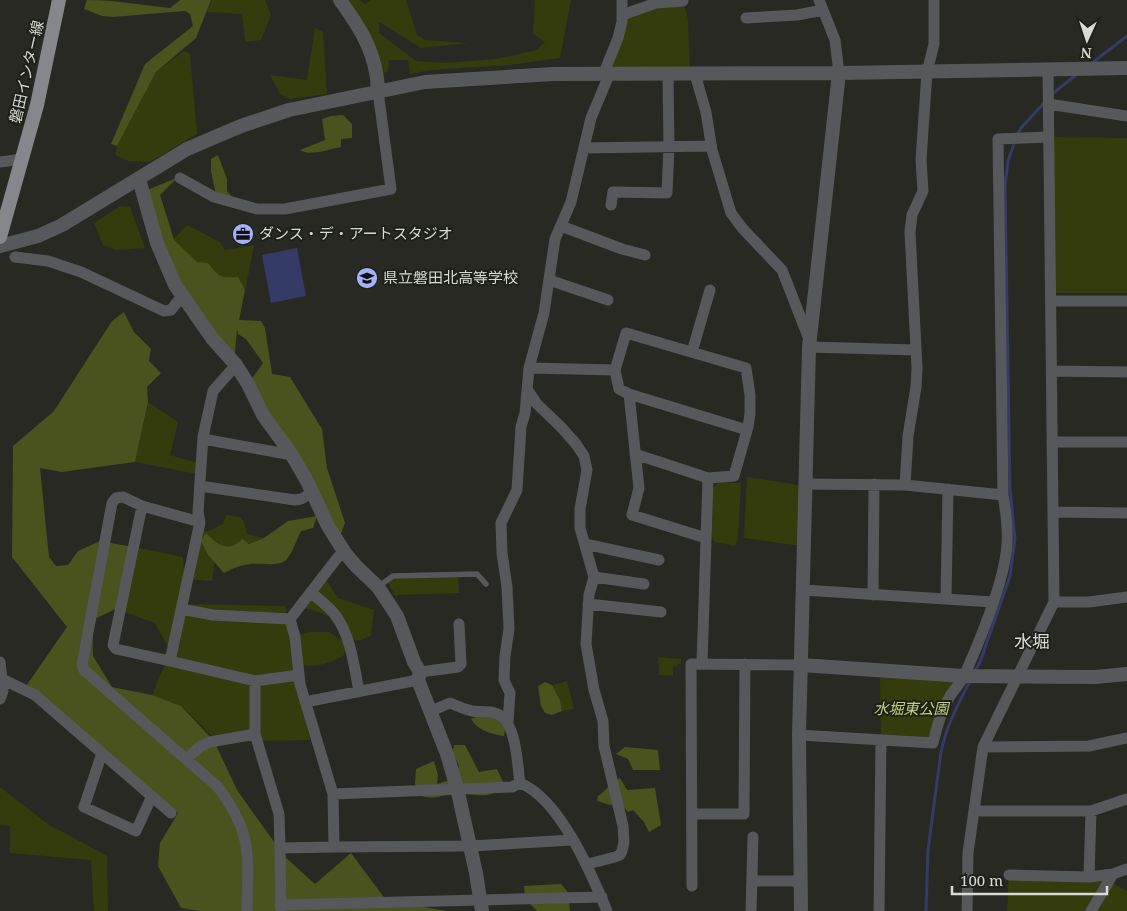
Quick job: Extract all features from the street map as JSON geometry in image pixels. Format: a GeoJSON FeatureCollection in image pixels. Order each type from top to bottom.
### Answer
{"type":"FeatureCollection","features":[{"type":"Feature","properties":{"kind":"main road","name":"磐田インター線"},"geometry":{"type":"LineString","coordinates":[[0,237],[38,105],[59,0]]}},
{"type":"Feature","properties":{"kind":"street"},"geometry":{"type":"LineString","coordinates":[[180,178],[214,197],[257,209],[284,209],[391,190],[375,62],[368,44],[340,0]]}},
{"type":"Feature","properties":{"kind":"street"},"geometry":{"type":"LineString","coordinates":[[520,782],[512,735],[508,723],[510,693],[504,680],[509,630],[507,586],[502,553],[502,523],[517,490],[521,427],[530,368],[544,313],[555,239],[571,202],[591,118],[618,38],[622,15],[622,0]]}},
{"type":"Feature","properties":{"kind":"street"},"geometry":{"type":"LineString","coordinates":[[905,485],[908,436],[916,387],[917,368],[915,299],[910,232],[912,215],[922,191],[921,160],[927,72],[934,44],[934,0]]}},
{"type":"Feature","properties":{"kind":"street"},"geometry":{"type":"LineString","coordinates":[[622,15],[656,3],[683,1]]}},
{"type":"Feature","properties":{"kind":"street"},"geometry":{"type":"LineString","coordinates":[[746,18],[797,15],[821,5],[835,40],[839,73],[809,343],[799,735],[801,911]]}},
{"type":"Feature","properties":{"kind":"street"},"geometry":{"type":"LineString","coordinates":[[0,246],[38,236],[62,224],[187,149],[241,126],[289,110],[425,82],[553,74],[839,73],[1127,68]]}},
{"type":"Feature","properties":{"kind":"street"},"geometry":{"type":"LineString","coordinates":[[967,911],[968,853],[983,747],[1054,602],[1048,70]]}},
{"type":"Feature","properties":{"kind":"street"},"geometry":{"type":"LineString","coordinates":[[612,206],[613,192],[667,193],[669,147],[668,74]]}},
{"type":"Feature","properties":{"kind":"street"},"geometry":{"type":"LineString","coordinates":[[695,74],[706,112],[711,146],[731,213],[743,229],[782,270],[809,343]]}},
{"type":"Feature","properties":{"kind":"street"},"geometry":{"type":"LineString","coordinates":[[1048,104],[1127,116]]}},
{"type":"Feature","properties":{"kind":"street"},"geometry":{"type":"LineString","coordinates":[[799,735],[933,743],[940,718],[949,698],[971,676],[1005,563],[1008,527],[1003,495],[998,139],[1049,137]]}},
{"type":"Feature","properties":{"kind":"street"},"geometry":{"type":"LineString","coordinates":[[584,148],[711,146]]}},
{"type":"Feature","properties":{"kind":"street"},"geometry":{"type":"LineString","coordinates":[[0,162],[22,159]]}},
{"type":"Feature","properties":{"kind":"street"},"geometry":{"type":"LineString","coordinates":[[139,178],[157,243],[175,285],[212,338],[236,365],[248,384],[263,415],[292,455],[328,526],[345,553],[378,587],[397,616],[447,754],[457,788],[476,873],[481,906]]}},
{"type":"Feature","properties":{"kind":"street"},"geometry":{"type":"LineString","coordinates":[[561,226],[622,249],[645,255]]}},
{"type":"Feature","properties":{"kind":"street"},"geometry":{"type":"LineString","coordinates":[[15,257],[48,261],[81,272],[164,311],[171,310],[182,296]]}},
{"type":"Feature","properties":{"kind":"street"},"geometry":{"type":"LineString","coordinates":[[549,280],[608,300]]}},
{"type":"Feature","properties":{"kind":"street"},"geometry":{"type":"LineString","coordinates":[[692,352],[710,290]]}},
{"type":"Feature","properties":{"kind":"street"},"geometry":{"type":"LineString","coordinates":[[1051,301],[1127,302]]}},
{"type":"Feature","properties":{"kind":"street"},"geometry":{"type":"LineString","coordinates":[[635,454],[708,478],[734,476],[748,430],[750,395],[746,368],[626,333],[615,370],[619,389],[629,394],[748,430]]}},
{"type":"Feature","properties":{"kind":"street"},"geometry":{"type":"LineString","coordinates":[[809,343],[916,350]]}},
{"type":"Feature","properties":{"kind":"street"},"geometry":{"type":"LineString","coordinates":[[170,661],[200,522],[198,512],[203,439],[213,391],[236,365]]}},
{"type":"Feature","properties":{"kind":"street"},"geometry":{"type":"LineString","coordinates":[[530,368],[615,370]]}},
{"type":"Feature","properties":{"kind":"street"},"geometry":{"type":"LineString","coordinates":[[1052,371],[1127,372]]}},
{"type":"Feature","properties":{"kind":"street"},"geometry":{"type":"LineString","coordinates":[[527,389],[536,404],[561,426],[576,444],[584,456],[587,470],[580,509],[580,528],[594,577],[588,604],[586,644],[594,690],[604,721],[604,746],[623,826],[624,842],[620,855],[615,858],[588,864]]}},
{"type":"Feature","properties":{"kind":"street"},"geometry":{"type":"LineString","coordinates":[[629,394],[638,488],[632,515],[706,538]]}},
{"type":"Feature","properties":{"kind":"street"},"geometry":{"type":"LineString","coordinates":[[203,439],[292,455]]}},
{"type":"Feature","properties":{"kind":"street"},"geometry":{"type":"LineString","coordinates":[[1052,442],[1127,442]]}},
{"type":"Feature","properties":{"kind":"street"},"geometry":{"type":"LineString","coordinates":[[702,664],[708,478]]}},
{"type":"Feature","properties":{"kind":"street"},"geometry":{"type":"LineString","coordinates":[[805,484],[905,485],[1003,495]]}},
{"type":"Feature","properties":{"kind":"street"},"geometry":{"type":"LineString","coordinates":[[873,594],[874,484]]}},
{"type":"Feature","properties":{"kind":"street"},"geometry":{"type":"LineString","coordinates":[[200,486],[295,500],[312,493]]}},
{"type":"Feature","properties":{"kind":"street"},"geometry":{"type":"LineString","coordinates":[[946,599],[948,489]]}},
{"type":"Feature","properties":{"kind":"street"},"geometry":{"type":"LineString","coordinates":[[200,522],[142,506],[123,497],[116,498],[112,503],[82,665],[84,670],[218,787],[233,808],[244,836],[247,863],[247,911]]}},
{"type":"Feature","properties":{"kind":"street"},"geometry":{"type":"LineString","coordinates":[[142,506],[113,645],[116,649],[255,681],[299,675]]}},
{"type":"Feature","properties":{"kind":"street"},"geometry":{"type":"LineString","coordinates":[[1053,512],[1127,513]]}},
{"type":"Feature","properties":{"kind":"street"},"geometry":{"type":"LineString","coordinates":[[585,544],[659,560]]}},
{"type":"Feature","properties":{"kind":"street"},"geometry":{"type":"LineString","coordinates":[[290,619],[338,557],[345,553]]}},
{"type":"Feature","properties":{"kind":"street"},"geometry":{"type":"LineString","coordinates":[[594,577],[644,584]]}},
{"type":"Feature","properties":{"kind":"street"},"geometry":{"type":"LineString","coordinates":[[802,590],[993,602]]}},
{"type":"Feature","properties":{"kind":"street"},"geometry":{"type":"LineString","coordinates":[[311,592],[336,616],[344,630],[350,647],[358,691]]}},
{"type":"Feature","properties":{"kind":"street"},"geometry":{"type":"LineString","coordinates":[[1054,602],[1089,602],[1127,597]]}},
{"type":"Feature","properties":{"kind":"street"},"geometry":{"type":"LineString","coordinates":[[588,604],[661,612]]}},
{"type":"Feature","properties":{"kind":"street"},"geometry":{"type":"LineString","coordinates":[[181,609],[213,615],[290,619]]}},
{"type":"Feature","properties":{"kind":"street"},"geometry":{"type":"LineString","coordinates":[[290,619],[295,638],[299,675],[305,702],[333,794],[334,847]]}},
{"type":"Feature","properties":{"kind":"street"},"geometry":{"type":"LineString","coordinates":[[305,702],[458,667],[460,664],[459,624]]}},
{"type":"Feature","properties":{"kind":"street"},"geometry":{"type":"LineString","coordinates":[[0,662],[3,691],[0,699]]}},
{"type":"Feature","properties":{"kind":"street"},"geometry":{"type":"LineString","coordinates":[[692,886],[691,664],[801,665],[971,676],[1095,677],[1127,674]]}},
{"type":"Feature","properties":{"kind":"street"},"geometry":{"type":"LineString","coordinates":[[692,814],[744,814],[745,664]]}},
{"type":"Feature","properties":{"kind":"street"},"geometry":{"type":"LineString","coordinates":[[2,679],[35,695],[171,813]]}},
{"type":"Feature","properties":{"kind":"street"},"geometry":{"type":"LineString","coordinates":[[255,681],[255,734],[279,814],[280,908],[481,906],[602,897]]}},
{"type":"Feature","properties":{"kind":"street"},"geometry":{"type":"LineString","coordinates":[[431,711],[450,703],[470,710],[496,713],[508,723]]}},
{"type":"Feature","properties":{"kind":"street"},"geometry":{"type":"LineString","coordinates":[[186,759],[201,746],[210,742],[255,734]]}},
{"type":"Feature","properties":{"kind":"street"},"geometry":{"type":"LineString","coordinates":[[983,747],[1089,746],[1127,738]]}},
{"type":"Feature","properties":{"kind":"street"},"geometry":{"type":"LineString","coordinates":[[879,911],[881,740]]}},
{"type":"Feature","properties":{"kind":"street"},"geometry":{"type":"LineString","coordinates":[[102,753],[84,807],[136,831],[152,796]]}},
{"type":"Feature","properties":{"kind":"street"},"geometry":{"type":"LineString","coordinates":[[333,794],[512,787],[520,782]]}},
{"type":"Feature","properties":{"kind":"street"},"geometry":{"type":"LineString","coordinates":[[520,782],[545,800],[588,864],[608,911]]}},
{"type":"Feature","properties":{"kind":"street"},"geometry":{"type":"LineString","coordinates":[[974,812],[1091,811],[1127,800]]}},
{"type":"Feature","properties":{"kind":"street"},"geometry":{"type":"LineString","coordinates":[[1089,877],[1091,811]]}},
{"type":"Feature","properties":{"kind":"street"},"geometry":{"type":"LineString","coordinates":[[751,911],[753,837]]}},
{"type":"Feature","properties":{"kind":"street"},"geometry":{"type":"LineString","coordinates":[[280,848],[470,846],[572,840]]}},
{"type":"Feature","properties":{"kind":"street"},"geometry":{"type":"LineString","coordinates":[[1009,875],[1089,877],[1112,874],[1127,869]]}},
{"type":"Feature","properties":{"kind":"street"},"geometry":{"type":"LineString","coordinates":[[1092,910],[1112,874]]}},
{"type":"Feature","properties":{"kind":"street"},"geometry":{"type":"LineString","coordinates":[[752,881],[801,881]]}},
{"type":"Feature","properties":{"kind":"lane"},"geometry":{"type":"LineString","coordinates":[[378,587],[393,576],[478,574],[486,584]]}},
{"type":"Feature","properties":{"kind":"green space"},"geometry":{"type":"Polygon","coordinates":[[[87,0],[170,8],[180,0],[211,0],[196,38],[156,72],[117,146],[111,144],[145,64],[193,26],[190,14],[185,11],[113,17],[102,16],[84,9],[87,0]]]}},
{"type":"Feature","properties":{"kind":"green space"},"geometry":{"type":"Polygon","coordinates":[[[212,0],[265,0],[271,15],[261,40],[245,42],[242,14],[207,12],[212,0]]]}},
{"type":"Feature","properties":{"kind":"green space"},"geometry":{"type":"Polygon","coordinates":[[[340,0],[360,0],[365,4],[371,0],[406,0],[417,35],[425,40],[469,43],[421,48],[379,22],[379,33],[416,61],[445,63],[495,59],[537,50],[545,42],[533,34],[535,0],[571,0],[560,58],[510,65],[431,70],[410,74],[408,60],[389,60],[388,71],[378,75],[340,0]]]}},
{"type":"Feature","properties":{"kind":"green space"},"geometry":{"type":"Polygon","coordinates":[[[683,1],[688,19],[690,74],[609,75],[620,31],[629,17],[683,1]]]}},
{"type":"Feature","properties":{"kind":"green space"},"geometry":{"type":"Polygon","coordinates":[[[315,28],[323,32],[327,94],[290,99],[280,94],[270,75],[307,80],[315,28]]]}},
{"type":"Feature","properties":{"kind":"green space"},"geometry":{"type":"Polygon","coordinates":[[[184,51],[190,54],[197,134],[150,162],[128,161],[115,155],[117,146],[156,72],[184,51]]]}},
{"type":"Feature","properties":{"kind":"green space"},"geometry":{"type":"Polygon","coordinates":[[[343,115],[352,124],[352,138],[341,139],[341,147],[315,153],[300,150],[325,140],[322,119],[343,115]]]}},
{"type":"Feature","properties":{"kind":"green space"},"geometry":{"type":"Polygon","coordinates":[[[1054,137],[1127,138],[1127,293],[1056,293],[1054,137]]]}},
{"type":"Feature","properties":{"kind":"green space"},"geometry":{"type":"Polygon","coordinates":[[[218,155],[227,179],[227,191],[233,198],[216,195],[211,171],[211,159],[218,155]]]}},
{"type":"Feature","properties":{"kind":"green space"},"geometry":{"type":"Polygon","coordinates":[[[177,178],[160,195],[174,239],[187,225],[220,242],[225,250],[254,245],[245,292],[236,323],[234,363],[147,190],[177,178]]]}},
{"type":"Feature","properties":{"kind":"green space"},"geometry":{"type":"Polygon","coordinates":[[[177,178],[160,195],[174,240],[197,262],[208,263],[220,276],[238,277],[245,290],[239,320],[261,321],[265,328],[272,374],[290,377],[322,429],[327,468],[345,523],[337,544],[248,384],[263,363],[246,339],[238,334],[237,329],[234,363],[182,296],[162,250],[147,190],[177,178]]]}},
{"type":"Feature","properties":{"kind":"green space"},"geometry":{"type":"Polygon","coordinates":[[[120,206],[130,207],[145,248],[116,250],[103,245],[94,223],[120,206]]]}},
{"type":"Feature","properties":{"kind":"green space"},"geometry":{"type":"Polygon","coordinates":[[[124,312],[134,332],[151,349],[149,361],[161,373],[147,387],[148,402],[135,462],[62,472],[40,468],[49,557],[56,566],[68,565],[78,551],[100,541],[139,548],[125,576],[116,609],[92,620],[93,656],[112,687],[152,695],[181,706],[214,741],[237,790],[284,856],[315,884],[351,853],[386,900],[446,911],[199,911],[181,908],[158,866],[160,843],[178,813],[24,689],[67,627],[12,557],[13,446],[54,411],[112,321],[124,312]]]}},
{"type":"Feature","properties":{"kind":"green space"},"geometry":{"type":"Polygon","coordinates":[[[148,402],[178,422],[170,455],[198,463],[197,474],[135,462],[148,402]]]}},
{"type":"Feature","properties":{"kind":"green space"},"geometry":{"type":"Polygon","coordinates":[[[747,477],[805,486],[804,545],[744,538],[747,477]]]}},
{"type":"Feature","properties":{"kind":"green space"},"geometry":{"type":"Polygon","coordinates":[[[718,482],[741,483],[738,539],[735,546],[714,542],[711,532],[712,489],[718,482]]]}},
{"type":"Feature","properties":{"kind":"green space"},"geometry":{"type":"Polygon","coordinates":[[[226,515],[240,517],[244,522],[247,534],[264,538],[249,544],[224,547],[214,542],[206,533],[208,555],[215,561],[212,581],[184,579],[185,604],[285,606],[310,740],[218,742],[181,706],[152,695],[170,651],[155,623],[116,609],[124,581],[139,548],[183,557],[184,576],[195,517],[206,532],[223,524],[226,515]]]}},
{"type":"Feature","properties":{"kind":"green space"},"geometry":{"type":"Polygon","coordinates":[[[317,516],[313,528],[301,531],[286,560],[278,563],[247,564],[224,573],[208,555],[201,541],[206,533],[223,546],[232,546],[242,539],[249,544],[264,538],[288,521],[317,516]]]}},
{"type":"Feature","properties":{"kind":"green space"},"geometry":{"type":"Polygon","coordinates":[[[321,572],[338,598],[374,610],[371,636],[358,641],[342,635],[328,616],[312,610],[295,607],[321,572]]]}},
{"type":"Feature","properties":{"kind":"green space"},"geometry":{"type":"Polygon","coordinates":[[[458,575],[459,593],[395,595],[385,578],[458,575]]]}},
{"type":"Feature","properties":{"kind":"green space"},"geometry":{"type":"Polygon","coordinates":[[[309,632],[329,632],[346,643],[344,655],[334,661],[321,665],[309,666],[298,663],[295,637],[309,632]]]}},
{"type":"Feature","properties":{"kind":"green space"},"geometry":{"type":"Polygon","coordinates":[[[658,657],[681,659],[681,664],[678,664],[678,667],[673,666],[673,676],[659,675],[658,657]]]}},
{"type":"Feature","properties":{"kind":"green space","name":"水堀東公園"},"geometry":{"type":"Polygon","coordinates":[[[880,677],[961,680],[933,743],[881,740],[880,677]]]}},
{"type":"Feature","properties":{"kind":"green space"},"geometry":{"type":"Polygon","coordinates":[[[567,681],[574,709],[562,711],[560,700],[552,685],[567,681]]]}},
{"type":"Feature","properties":{"kind":"green space"},"geometry":{"type":"Polygon","coordinates":[[[545,682],[552,685],[560,700],[562,711],[552,715],[545,713],[541,706],[538,686],[545,682]]]}},
{"type":"Feature","properties":{"kind":"green space"},"geometry":{"type":"Polygon","coordinates":[[[483,715],[498,719],[505,729],[504,736],[485,731],[471,719],[483,715]]]}},
{"type":"Feature","properties":{"kind":"green space"},"geometry":{"type":"Polygon","coordinates":[[[454,745],[465,745],[479,772],[497,769],[505,786],[499,791],[486,795],[452,794],[434,798],[421,796],[415,784],[416,769],[434,761],[438,775],[437,784],[456,778],[459,766],[453,752],[454,745]]]}},
{"type":"Feature","properties":{"kind":"green space"},"geometry":{"type":"Polygon","coordinates":[[[625,747],[658,750],[660,770],[633,770],[628,759],[616,754],[625,747]]]}},
{"type":"Feature","properties":{"kind":"green space"},"geometry":{"type":"Polygon","coordinates":[[[620,778],[627,790],[655,788],[661,825],[649,832],[644,822],[633,810],[628,812],[621,804],[610,805],[597,801],[598,796],[620,778]]]}},
{"type":"Feature","properties":{"kind":"green space"},"geometry":{"type":"Polygon","coordinates":[[[0,787],[48,824],[107,856],[108,911],[94,911],[91,860],[10,853],[10,826],[0,825],[0,787]]]}},
{"type":"Feature","properties":{"kind":"green space"},"geometry":{"type":"Polygon","coordinates":[[[1009,875],[1108,881],[1127,891],[1127,911],[1007,911],[1009,875]]]}},
{"type":"Feature","properties":{"kind":"green space"},"geometry":{"type":"Polygon","coordinates":[[[561,884],[568,892],[570,911],[537,911],[525,899],[524,886],[561,884]]]}},
{"type":"Feature","properties":{"kind":"water"},"geometry":{"type":"Polygon","coordinates":[[[297,248],[306,296],[271,303],[262,255],[297,248]]]}},
{"type":"Feature","properties":{"kind":"waterway"},"geometry":{"type":"LineString","coordinates":[[1092,63],[1127,36]]}},
{"type":"Feature","properties":{"kind":"waterway"},"geometry":{"type":"LineString","coordinates":[[1051,95],[1077,74]]}},
{"type":"Feature","properties":{"kind":"waterway"},"geometry":{"type":"LineString","coordinates":[[1017,135],[1045,102]]}},
{"type":"Feature","properties":{"kind":"waterway"},"geometry":{"type":"LineString","coordinates":[[975,671],[980,662],[1010,576],[1015,539],[1010,489],[1005,185],[1008,161],[1015,141]]}},
{"type":"Feature","properties":{"kind":"waterway"},"geometry":{"type":"LineString","coordinates":[[926,911],[928,850],[941,752],[949,725],[970,681]]}},
{"type":"Feature","properties":{"kind":"place","name":"ダンス・デ・アートスタジオ"},"geometry":{"type":"Point","coordinates":[243,234]}},
{"type":"Feature","properties":{"kind":"place","name":"県立磐田北高等学校"},"geometry":{"type":"Point","coordinates":[367,278]}},
{"type":"Feature","properties":{"kind":"district","name":"水堀"},"geometry":{"type":"Point","coordinates":[1032,642]}}]}
